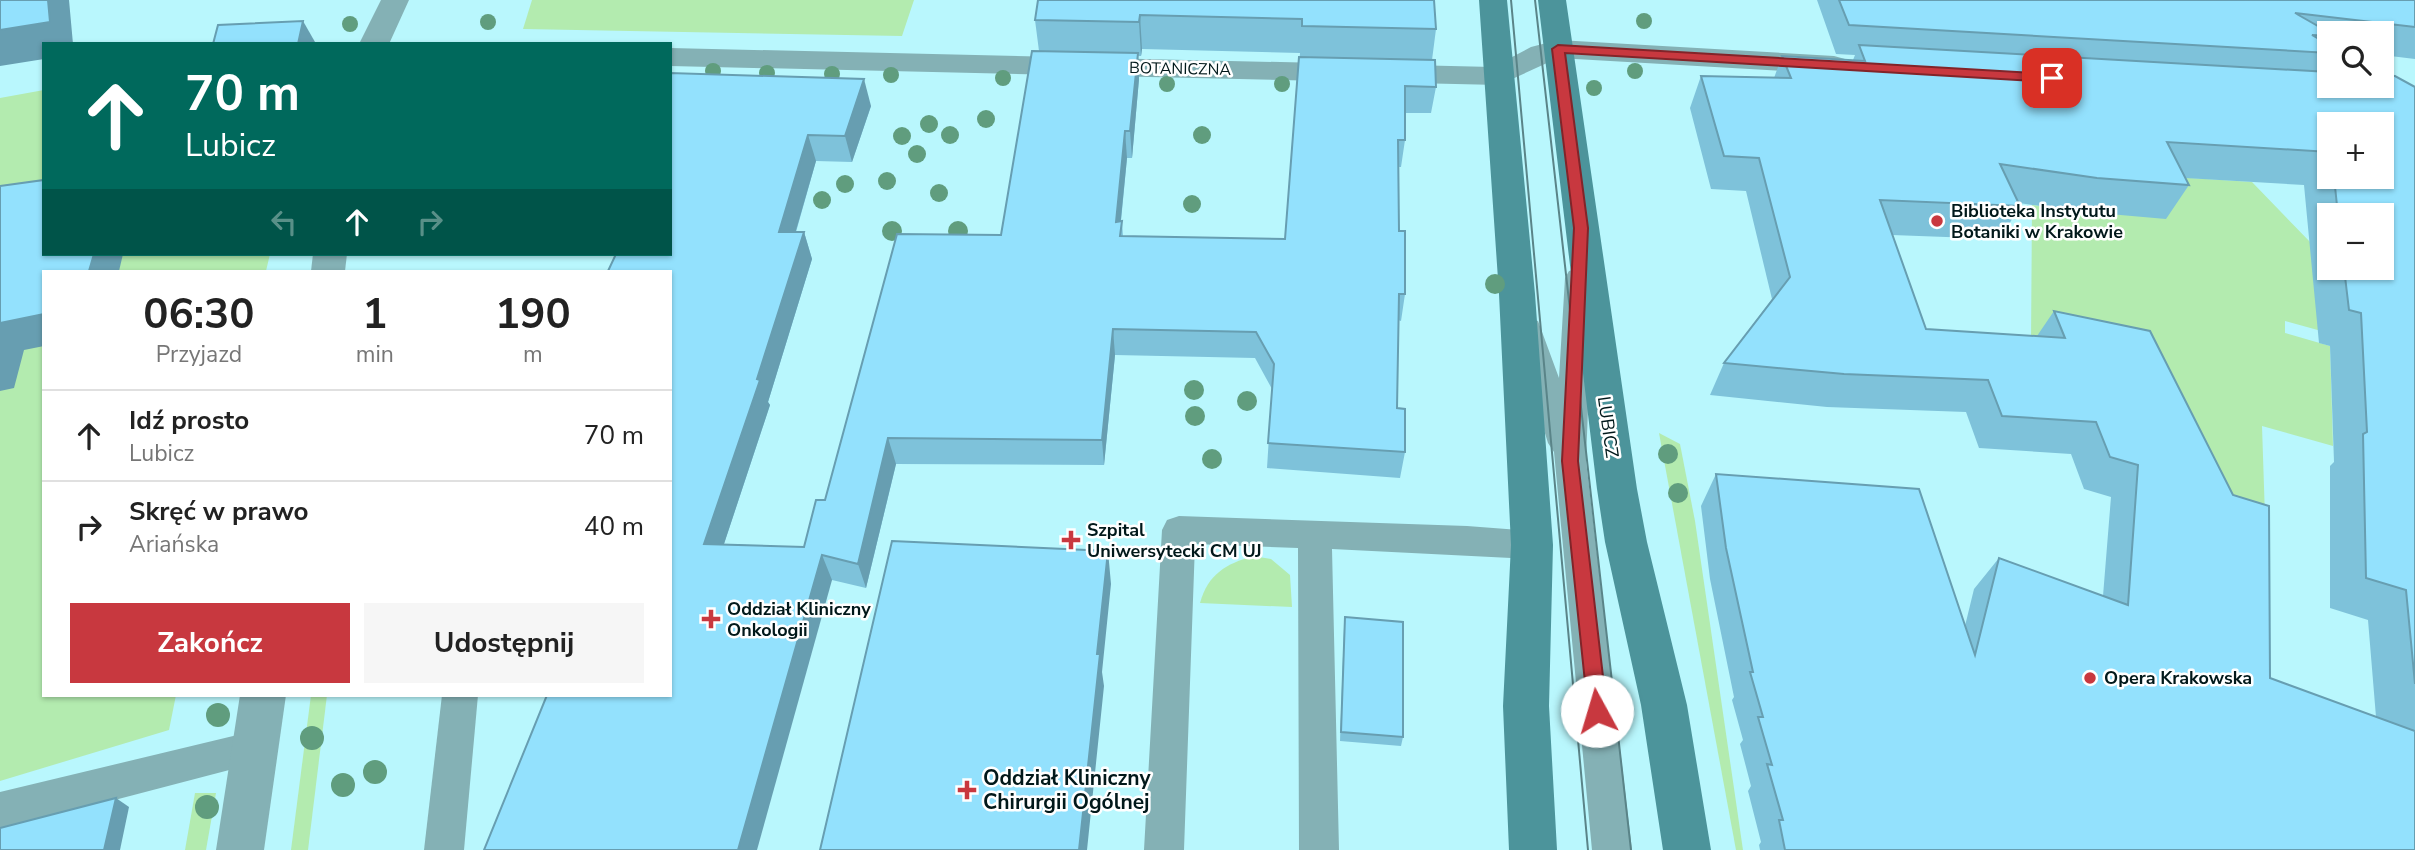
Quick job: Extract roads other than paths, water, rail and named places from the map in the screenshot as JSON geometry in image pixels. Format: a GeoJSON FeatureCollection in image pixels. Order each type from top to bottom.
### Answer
{"type":"FeatureCollection","features":[{"type":"Feature","properties":{"kind":"street"},"geometry":{"type":"LineString","coordinates":[[375,42],[395,0]]}},
{"type":"Feature","properties":{"kind":"street"},"geometry":{"type":"LineString","coordinates":[[1493,0],[1517,295],[1532,545],[1526,706],[1533,850]]}},
{"type":"Feature","properties":{"kind":"street","name":"LUBICZ"},"geometry":{"type":"LineString","coordinates":[[1552,0],[1604,403],[1626,542],[1664,705],[1687,850]]}},
{"type":"Feature","properties":{"kind":"street"},"geometry":{"type":"LineString","coordinates":[[1558,49],[1859,67]]}},
{"type":"Feature","properties":{"kind":"street","name":"BOTANICZNA"},"geometry":{"type":"LineString","coordinates":[[672,57],[1499,76],[1541,54],[1558,49]]}},
{"type":"Feature","properties":{"kind":"street"},"geometry":{"type":"LineString","coordinates":[[240,850],[263,697]]}},
{"type":"Feature","properties":{"kind":"lane"},"geometry":{"type":"LineString","coordinates":[[1581,228],[1570,461],[1612,850]]}},
{"type":"Feature","properties":{"kind":"lane"},"geometry":{"type":"LineString","coordinates":[[1517,295],[1570,461]]}},
{"type":"Feature","properties":{"kind":"lane"},"geometry":{"type":"LineString","coordinates":[[1164,850],[1180,530],[1532,545]]}},
{"type":"Feature","properties":{"kind":"lane"},"geometry":{"type":"LineString","coordinates":[[1315,534],[1319,850]]}},
{"type":"Feature","properties":{"kind":"lane"},"geometry":{"type":"LineString","coordinates":[[444,850],[460,697]]}},
{"type":"Feature","properties":{"kind":"lane"},"geometry":{"type":"LineString","coordinates":[[0,811],[254,748]]}},
{"type":"Feature","properties":{"kind":"tram line"},"geometry":{"type":"LineString","coordinates":[[1511,0],[1588,850]]}},
{"type":"Feature","properties":{"kind":"tram line"},"geometry":{"type":"LineString","coordinates":[[1535,0],[1631,850]]}},
{"type":"Feature","properties":{"kind":"place","name":"Biblioteka Instytutu Botaniki w Krakowie"},"geometry":{"type":"Point","coordinates":[1937,221]}},
{"type":"Feature","properties":{"kind":"place","name":"Szpital Uniwersytecki CM UJ"},"geometry":{"type":"Point","coordinates":[1071,540]}},
{"type":"Feature","properties":{"kind":"place","name":"Oddział Kliniczny Onkologii"},"geometry":{"type":"Point","coordinates":[711,619]}},
{"type":"Feature","properties":{"kind":"place","name":"Opera Krakowska"},"geometry":{"type":"Point","coordinates":[2090,678]}},
{"type":"Feature","properties":{"kind":"place","name":"Oddział Kliniczny Chirurgii Ogólnej"},"geometry":{"type":"Point","coordinates":[967,790]}}]}
